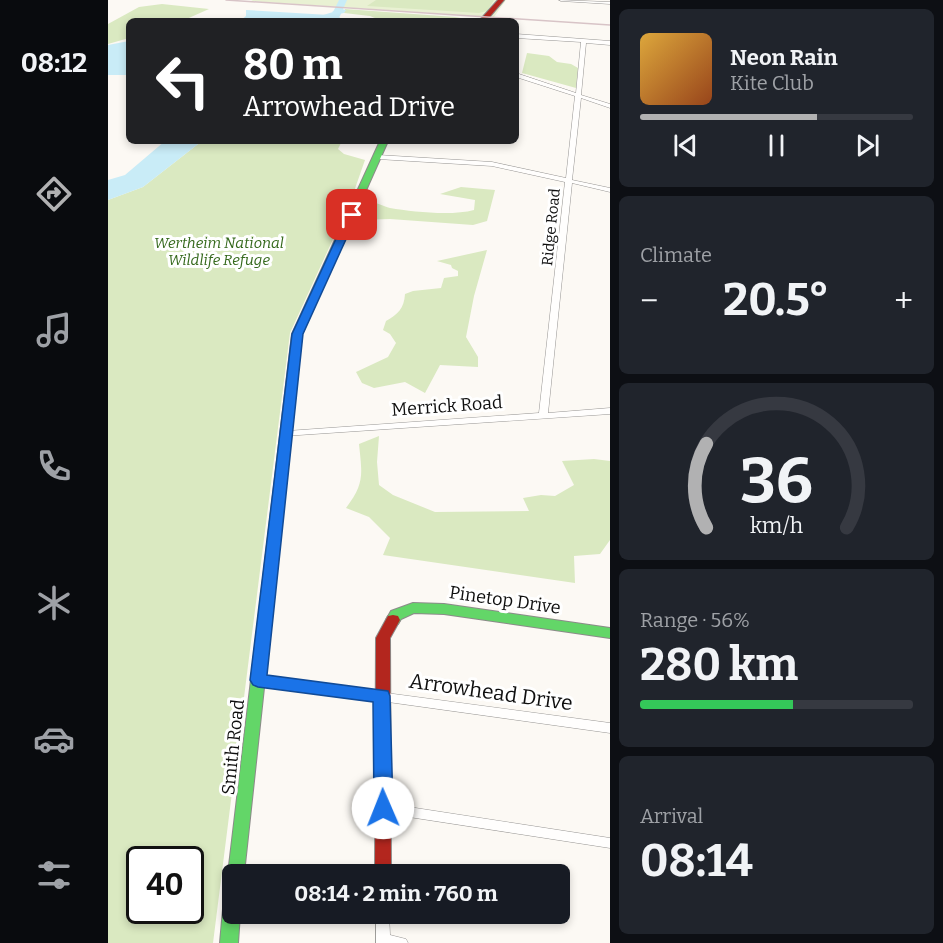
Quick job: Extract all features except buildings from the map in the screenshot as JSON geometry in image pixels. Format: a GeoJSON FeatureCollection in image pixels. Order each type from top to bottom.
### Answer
{"type":"FeatureCollection","features":[{"type":"Feature","properties":{"kind":"street"},"geometry":{"type":"LineString","coordinates":[[485,18],[501,0]]}},
{"type":"Feature","properties":{"kind":"street"},"geometry":{"type":"LineString","coordinates":[[561,0],[610,3]]}},
{"type":"Feature","properties":{"kind":"street"},"geometry":{"type":"LineString","coordinates":[[519,36],[610,43]]}},
{"type":"Feature","properties":{"kind":"street","name":"Ridge Road"},"geometry":{"type":"LineString","coordinates":[[543,416],[584,41]]}},
{"type":"Feature","properties":{"kind":"street"},"geometry":{"type":"LineString","coordinates":[[519,76],[608,104]]}},
{"type":"Feature","properties":{"kind":"street","name":"Smith Road"},"geometry":{"type":"LineString","coordinates":[[237,864],[297,334],[383,144]]}},
{"type":"Feature","properties":{"kind":"street"},"geometry":{"type":"LineString","coordinates":[[378,157],[492,164],[610,190]]}},
{"type":"Feature","properties":{"kind":"street","name":"Merrick Road"},"geometry":{"type":"LineString","coordinates":[[287,434],[610,411]]}},
{"type":"Feature","properties":{"kind":"street","name":"Pinetop Drive"},"geometry":{"type":"LineString","coordinates":[[382,696],[383,638],[396,615],[413,608],[444,609],[610,633]]}},
{"type":"Feature","properties":{"kind":"street","name":"Arrowhead Drive"},"geometry":{"type":"LineString","coordinates":[[258,680],[610,728]]}},
{"type":"Feature","properties":{"kind":"street"},"geometry":{"type":"LineString","coordinates":[[382,696],[383,864]]}},
{"type":"Feature","properties":{"kind":"street"},"geometry":{"type":"LineString","coordinates":[[383,808],[610,843]]}},
{"type":"Feature","properties":{"kind":"street"},"geometry":{"type":"LineString","coordinates":[[229,943],[231,924]]}},
{"type":"Feature","properties":{"kind":"street"},"geometry":{"type":"LineString","coordinates":[[383,924],[383,941],[401,943]]}},
{"type":"Feature","properties":{"kind":"green space"},"geometry":{"type":"Polygon","coordinates":[[[376,0],[494,0],[487,11],[479,13],[367,6],[376,0]]]}},
{"type":"Feature","properties":{"kind":"green space"},"geometry":{"type":"Polygon","coordinates":[[[506,0],[494,17],[251,1],[506,0]]]}},
{"type":"Feature","properties":{"kind":"green space"},"geometry":{"type":"Polygon","coordinates":[[[162,4],[209,9],[189,18],[126,18],[126,39],[108,44],[108,24],[139,7],[162,4]]]}},
{"type":"Feature","properties":{"kind":"green space"},"geometry":{"type":"Polygon","coordinates":[[[345,9],[461,18],[375,18],[344,13],[345,9]]]}},
{"type":"Feature","properties":{"kind":"green space"},"geometry":{"type":"Polygon","coordinates":[[[527,53],[549,56],[557,62],[571,64],[578,68],[576,88],[522,73],[527,53]]]}},
{"type":"Feature","properties":{"kind":"green space","name":"Wertheim National Wildlife Refuge"},"geometry":{"type":"Polygon","coordinates":[[[198,144],[340,144],[338,149],[344,154],[365,160],[351,200],[290,333],[213,943],[108,943],[108,200],[143,187],[198,144]]]}},
{"type":"Feature","properties":{"kind":"green space"},"geometry":{"type":"Polygon","coordinates":[[[461,187],[495,190],[487,221],[473,225],[390,219],[358,220],[368,202],[390,208],[421,212],[455,213],[474,210],[475,200],[440,194],[461,187]]]}},
{"type":"Feature","properties":{"kind":"green space"},"geometry":{"type":"Polygon","coordinates":[[[487,250],[474,296],[466,337],[478,357],[478,367],[440,365],[425,393],[405,382],[374,388],[362,383],[356,372],[388,357],[396,343],[390,334],[383,330],[386,321],[402,307],[405,294],[441,288],[444,278],[458,276],[458,271],[451,265],[437,261],[487,250]]]}},
{"type":"Feature","properties":{"kind":"green space"},"geometry":{"type":"Polygon","coordinates":[[[379,436],[377,462],[379,485],[393,495],[435,512],[529,511],[523,498],[541,495],[555,496],[574,485],[562,461],[594,459],[610,461],[610,540],[600,554],[574,556],[575,583],[383,555],[390,538],[369,517],[346,508],[361,478],[359,444],[379,436]]]}},
{"type":"Feature","properties":{"kind":"water"},"geometry":{"type":"Polygon","coordinates":[[[338,8],[346,10],[339,14],[340,18],[244,18],[246,10],[335,14],[332,12],[338,8]]]}},
{"type":"Feature","properties":{"kind":"water"},"geometry":{"type":"Polygon","coordinates":[[[126,42],[126,75],[108,75],[108,45],[126,42]]]}},
{"type":"Feature","properties":{"kind":"water"},"geometry":{"type":"Polygon","coordinates":[[[161,144],[198,144],[143,187],[108,200],[108,180],[125,175],[161,144]]]}},
{"type":"Feature","properties":{"kind":"waterway"},"geometry":{"type":"LineString","coordinates":[[320,18],[337,14],[343,0]]}},
{"type":"Feature","properties":{"kind":"railway"},"geometry":{"type":"LineString","coordinates":[[226,0],[502,18]]}},
{"type":"Feature","properties":{"kind":"railway"},"geometry":{"type":"LineString","coordinates":[[519,19],[610,25]]}},
{"type":"Feature","properties":{"kind":"traffic: fast"},"geometry":{"type":"LineString","coordinates":[[237,864],[297,334],[383,144]]}},
{"type":"Feature","properties":{"kind":"traffic: fast"},"geometry":{"type":"LineString","coordinates":[[393,620],[396,615],[413,608],[444,609],[610,633]]}},
{"type":"Feature","properties":{"kind":"traffic: fast"},"geometry":{"type":"LineString","coordinates":[[229,943],[231,924]]}},
{"type":"Feature","properties":{"kind":"traffic: jam"},"geometry":{"type":"LineString","coordinates":[[485,18],[501,0]]}},
{"type":"Feature","properties":{"kind":"traffic: jam"},"geometry":{"type":"LineString","coordinates":[[383,864],[383,638],[393,620]]}},
{"type":"Feature","properties":{"kind":"route"},"geometry":{"type":"LineString","coordinates":[[352,215],[297,334],[258,680],[382,696],[383,808]]}}]}
